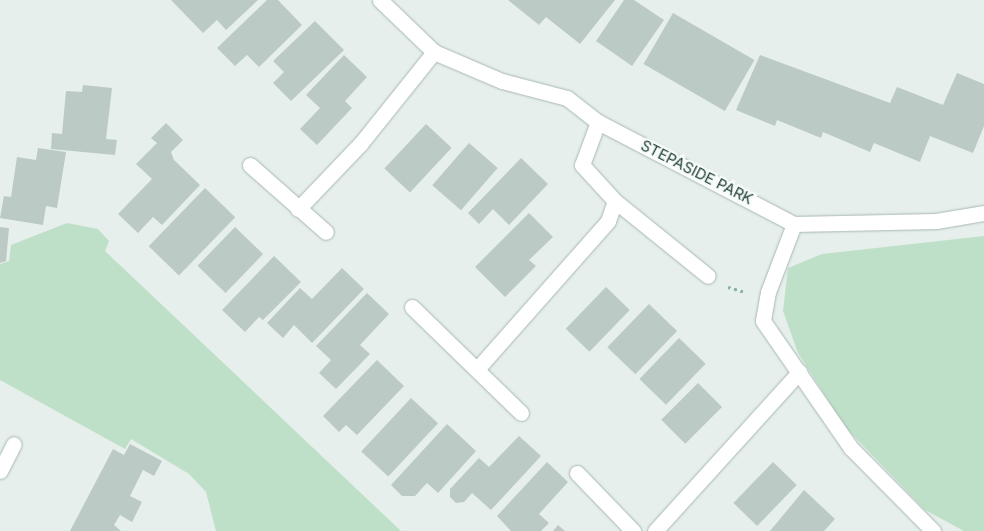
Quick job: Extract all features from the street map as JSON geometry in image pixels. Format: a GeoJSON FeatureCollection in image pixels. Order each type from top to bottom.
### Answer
{"type":"FeatureCollection","features":[{"type":"Feature","properties":{"kind":"street","name":"STEPASIDE PARK"},"geometry":{"type":"LineString","coordinates":[[380,0],[434,52],[502,81],[567,98],[598,122],[794,224],[936,221],[984,213]]}},
{"type":"Feature","properties":{"kind":"street"},"geometry":{"type":"LineString","coordinates":[[298,209],[361,143],[434,52]]}},
{"type":"Feature","properties":{"kind":"street"},"geometry":{"type":"LineString","coordinates":[[598,122],[582,166],[615,201],[708,276]]}},
{"type":"Feature","properties":{"kind":"street"},"geometry":{"type":"LineString","coordinates":[[250,165],[326,232]]}},
{"type":"Feature","properties":{"kind":"street"},"geometry":{"type":"LineString","coordinates":[[478,368],[608,222],[615,201]]}},
{"type":"Feature","properties":{"kind":"street"},"geometry":{"type":"LineString","coordinates":[[794,224],[768,292],[764,321],[851,448],[933,531]]}},
{"type":"Feature","properties":{"kind":"street"},"geometry":{"type":"LineString","coordinates":[[412,307],[478,368],[520,413]]}},
{"type":"Feature","properties":{"kind":"street"},"geometry":{"type":"LineString","coordinates":[[655,531],[799,372]]}},
{"type":"Feature","properties":{"kind":"street"},"geometry":{"type":"LineString","coordinates":[[0,471],[14,444]]}},
{"type":"Feature","properties":{"kind":"street"},"geometry":{"type":"LineString","coordinates":[[577,473],[633,531]]}},
{"type":"Feature","properties":{"kind":"path"},"geometry":{"type":"LineString","coordinates":[[708,276],[737,292],[768,292]]}},
{"type":"Feature","properties":{"kind":"green space"},"geometry":{"type":"Polygon","coordinates":[[[67,223],[98,229],[109,241],[105,251],[401,531],[216,531],[206,492],[189,474],[131,439],[125,449],[0,380],[0,264],[9,261],[11,245],[67,223]]]}},
{"type":"Feature","properties":{"kind":"green space"},"geometry":{"type":"Polygon","coordinates":[[[984,236],[984,531],[964,531],[925,510],[846,428],[798,353],[783,311],[788,268],[822,254],[984,236]]]}},
{"type":"Feature","properties":{"kind":"building"},"geometry":{"type":"Polygon","coordinates":[[[171,0],[258,0],[226,30],[217,20],[203,33],[171,0]]]}},
{"type":"Feature","properties":{"kind":"building"},"geometry":{"type":"Polygon","coordinates":[[[267,0],[278,0],[302,25],[259,67],[247,55],[235,66],[217,48],[267,0]]]}},
{"type":"Feature","properties":{"kind":"building"},"geometry":{"type":"Polygon","coordinates":[[[508,0],[615,0],[580,44],[546,17],[539,25],[508,0]]]}},
{"type":"Feature","properties":{"kind":"building"},"geometry":{"type":"Polygon","coordinates":[[[624,0],[634,0],[664,20],[632,66],[596,41],[624,0]]]}},
{"type":"Feature","properties":{"kind":"building"},"geometry":{"type":"Polygon","coordinates":[[[673,13],[754,60],[725,111],[644,64],[673,13]]]}},
{"type":"Feature","properties":{"kind":"building"},"geometry":{"type":"Polygon","coordinates":[[[315,21],[344,50],[291,101],[273,83],[284,72],[273,61],[315,21]]]}},
{"type":"Feature","properties":{"kind":"building"},"geometry":{"type":"Polygon","coordinates":[[[344,55],[367,77],[345,101],[352,108],[317,145],[300,129],[320,108],[306,95],[344,55]]]}},
{"type":"Feature","properties":{"kind":"building"},"geometry":{"type":"Polygon","coordinates":[[[760,55],[890,103],[897,87],[943,105],[957,73],[984,84],[984,126],[973,153],[930,136],[920,162],[874,143],[870,152],[823,132],[821,138],[777,120],[775,126],[736,110],[760,55]]]}},
{"type":"Feature","properties":{"kind":"building"},"geometry":{"type":"Polygon","coordinates":[[[83,85],[112,88],[106,139],[117,140],[115,155],[51,149],[52,133],[62,134],[66,91],[82,92],[83,85]]]}},
{"type":"Feature","properties":{"kind":"building"},"geometry":{"type":"Polygon","coordinates":[[[166,123],[183,140],[171,152],[174,160],[200,185],[162,225],[153,217],[138,233],[118,214],[152,179],[136,164],[157,143],[151,138],[166,123]]]}},
{"type":"Feature","properties":{"kind":"building"},"geometry":{"type":"Polygon","coordinates":[[[426,124],[452,148],[410,192],[384,169],[426,124]]]}},
{"type":"Feature","properties":{"kind":"building"},"geometry":{"type":"Polygon","coordinates":[[[469,143],[498,168],[461,210],[432,185],[469,143]]]}},
{"type":"Feature","properties":{"kind":"building"},"geometry":{"type":"Polygon","coordinates":[[[38,148],[66,152],[57,208],[46,206],[43,225],[0,218],[4,196],[11,197],[17,157],[36,160],[38,148]]]}},
{"type":"Feature","properties":{"kind":"building"},"geometry":{"type":"Polygon","coordinates":[[[521,158],[548,184],[509,225],[493,209],[479,224],[468,213],[521,158]]]}},
{"type":"Feature","properties":{"kind":"building"},"geometry":{"type":"Polygon","coordinates":[[[205,188],[235,217],[179,275],[149,246],[205,188]]]}},
{"type":"Feature","properties":{"kind":"building"},"geometry":{"type":"Polygon","coordinates":[[[529,213],[553,237],[529,260],[536,266],[505,297],[475,267],[529,213]]]}},
{"type":"Feature","properties":{"kind":"building"},"geometry":{"type":"Polygon","coordinates":[[[0,227],[9,228],[6,261],[0,263],[0,227]]]}},
{"type":"Feature","properties":{"kind":"building"},"geometry":{"type":"Polygon","coordinates":[[[235,227],[263,254],[226,293],[197,266],[235,227]]]}},
{"type":"Feature","properties":{"kind":"building"},"geometry":{"type":"Polygon","coordinates":[[[274,256],[301,282],[263,320],[259,317],[245,332],[222,310],[274,256]]]}},
{"type":"Feature","properties":{"kind":"building"},"geometry":{"type":"Polygon","coordinates":[[[342,268],[364,289],[312,343],[294,325],[283,338],[267,323],[300,288],[312,299],[342,268]]]}},
{"type":"Feature","properties":{"kind":"building"},"geometry":{"type":"Polygon","coordinates":[[[606,287],[630,310],[589,352],[566,329],[606,287]]]}},
{"type":"Feature","properties":{"kind":"building"},"geometry":{"type":"Polygon","coordinates":[[[367,293],[389,314],[360,345],[370,354],[336,389],[319,373],[331,360],[316,346],[367,293]]]}},
{"type":"Feature","properties":{"kind":"building"},"geometry":{"type":"Polygon","coordinates":[[[649,304],[677,331],[635,374],[607,347],[649,304]]]}},
{"type":"Feature","properties":{"kind":"building"},"geometry":{"type":"Polygon","coordinates":[[[679,338],[706,364],[666,405],[639,379],[679,338]]]}},
{"type":"Feature","properties":{"kind":"building"},"geometry":{"type":"Polygon","coordinates":[[[377,360],[404,386],[357,435],[346,425],[339,432],[323,416],[377,360]]]}},
{"type":"Feature","properties":{"kind":"building"},"geometry":{"type":"Polygon","coordinates":[[[698,383],[722,407],[685,444],[661,420],[698,383]]]}},
{"type":"Feature","properties":{"kind":"building"},"geometry":{"type":"Polygon","coordinates":[[[411,398],[438,423],[388,477],[361,451],[411,398]]]}},
{"type":"Feature","properties":{"kind":"building"},"geometry":{"type":"Polygon","coordinates":[[[447,424],[476,451],[438,493],[427,483],[415,496],[402,496],[391,485],[447,424]]]}},
{"type":"Feature","properties":{"kind":"building"},"geometry":{"type":"Polygon","coordinates":[[[519,436],[541,456],[491,510],[472,493],[464,502],[456,503],[450,497],[450,489],[479,458],[489,467],[519,436]]]}},
{"type":"Feature","properties":{"kind":"building"},"geometry":{"type":"Polygon","coordinates":[[[130,444],[162,461],[154,476],[143,470],[130,496],[142,502],[132,522],[120,515],[114,525],[121,531],[70,531],[113,449],[124,455],[130,444]]]}},
{"type":"Feature","properties":{"kind":"building"},"geometry":{"type":"Polygon","coordinates":[[[547,462],[568,482],[539,514],[549,523],[541,531],[511,531],[497,516],[547,462]]]}},
{"type":"Feature","properties":{"kind":"building"},"geometry":{"type":"Polygon","coordinates":[[[773,462],[797,485],[757,526],[733,503],[773,462]]]}},
{"type":"Feature","properties":{"kind":"building"},"geometry":{"type":"Polygon","coordinates":[[[804,490],[835,519],[824,531],[770,531],[804,490]]]}},
{"type":"Feature","properties":{"kind":"building"},"geometry":{"type":"Polygon","coordinates":[[[558,525],[565,531],[553,531],[558,525]]]}}]}
